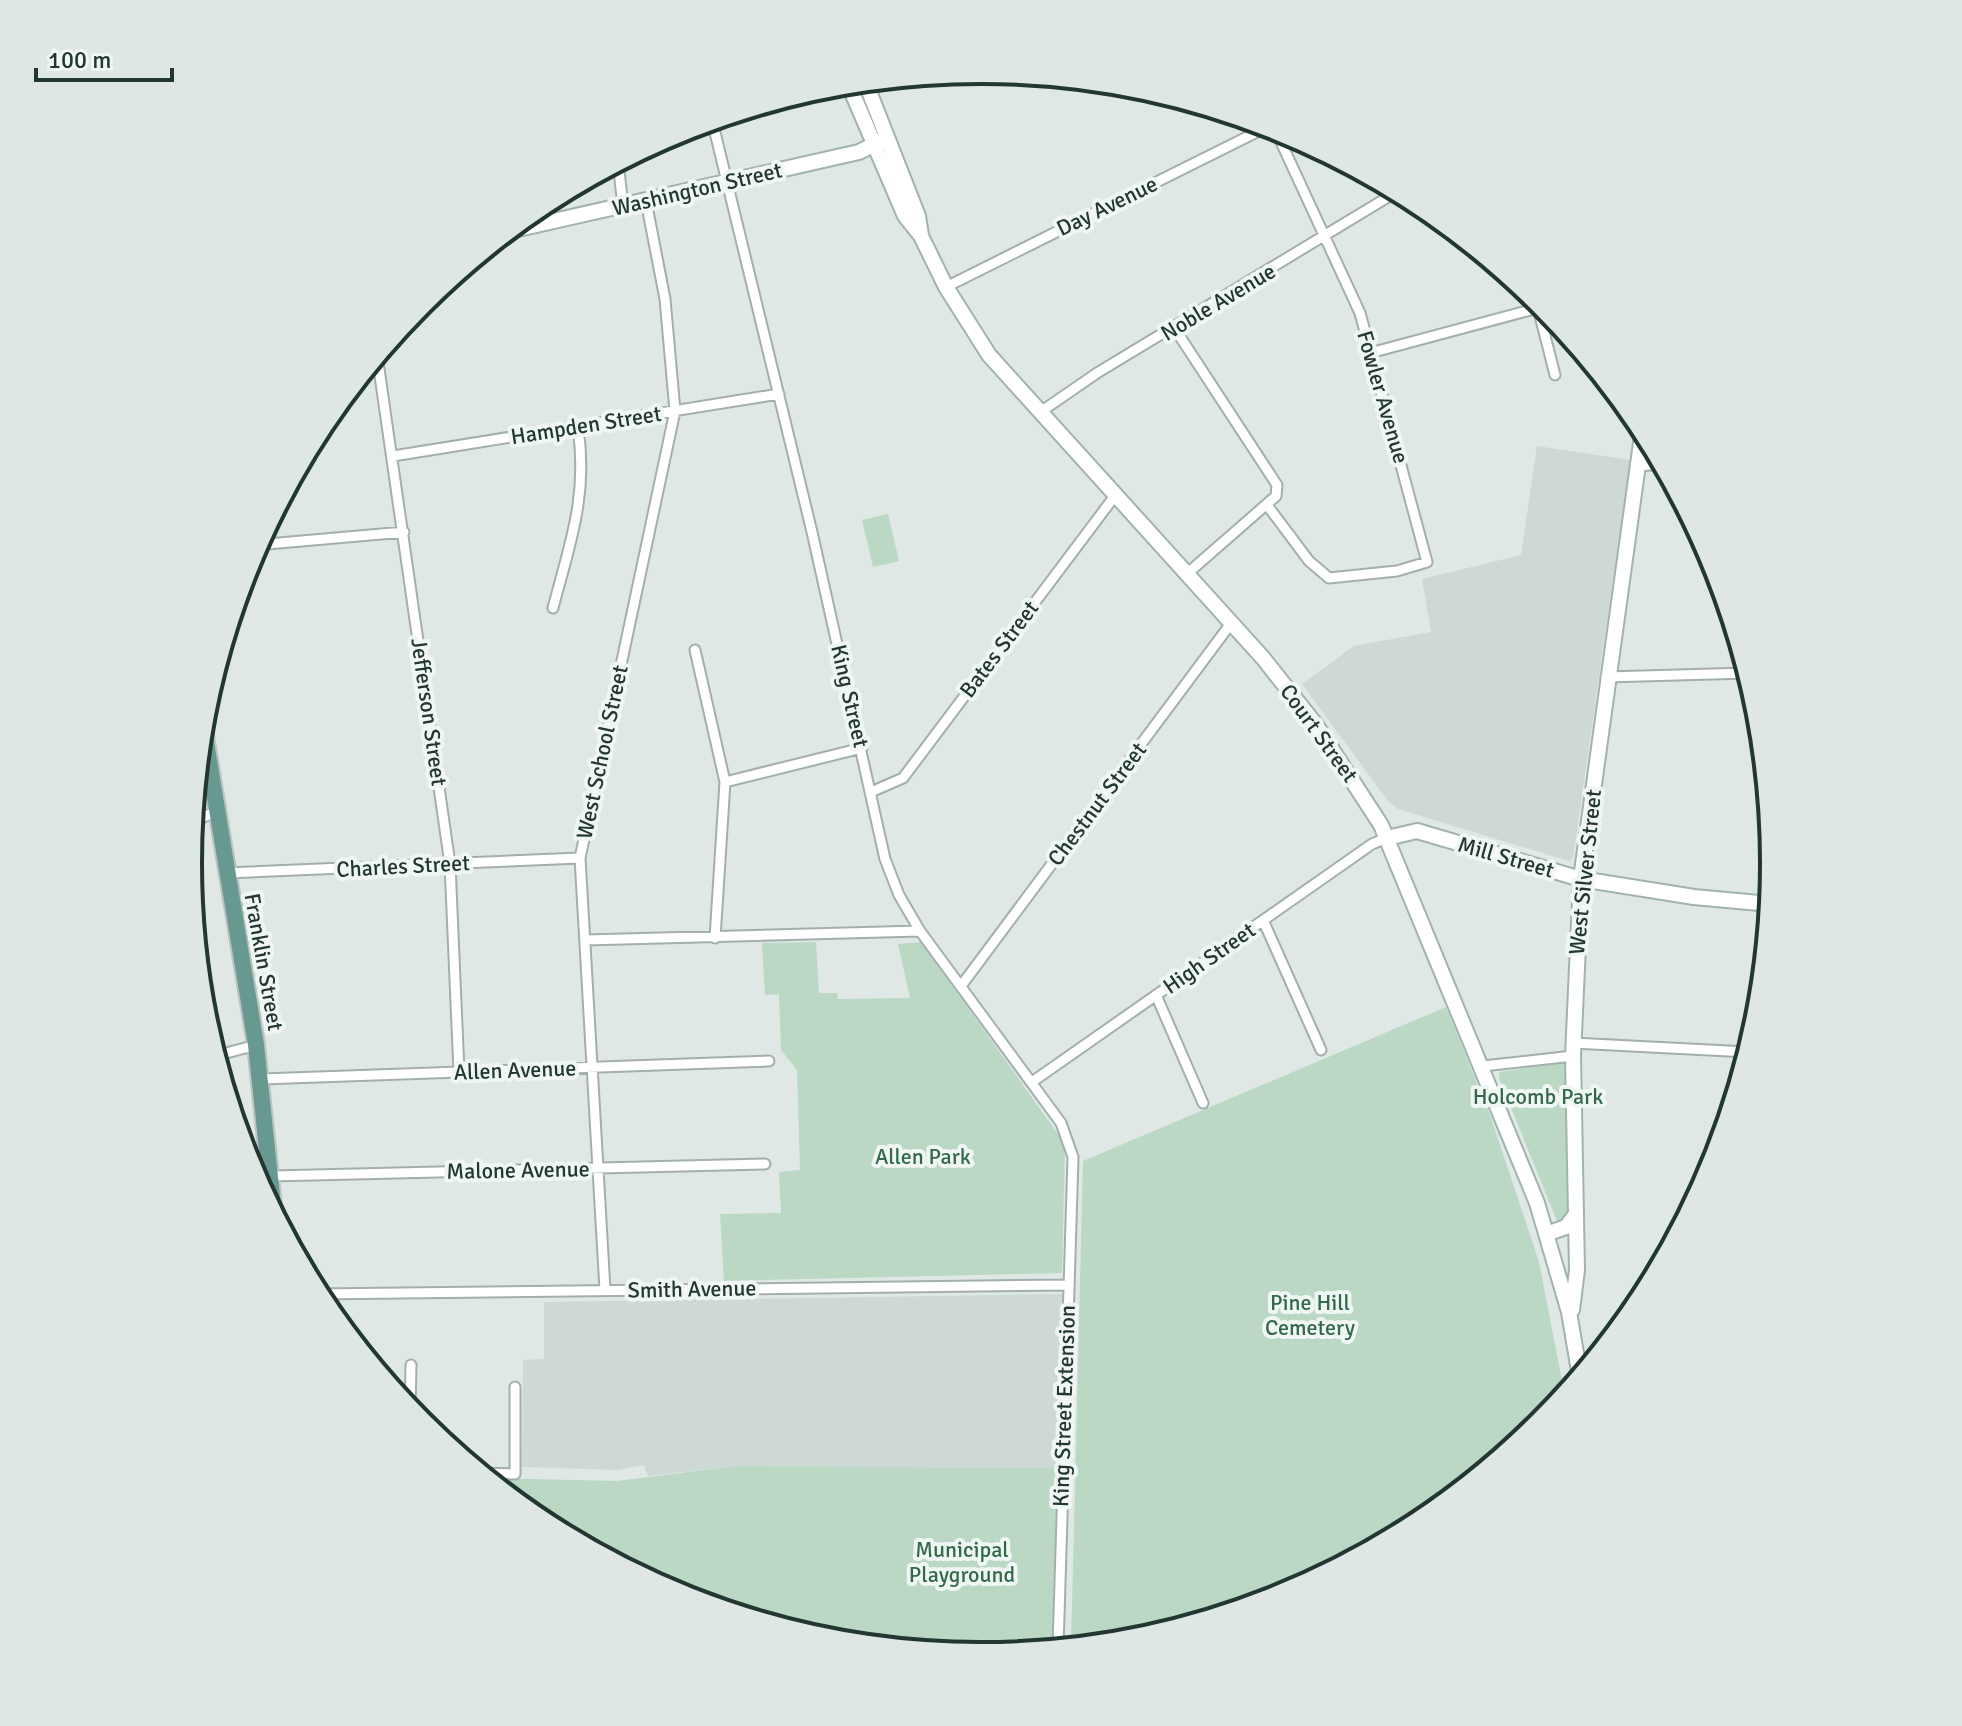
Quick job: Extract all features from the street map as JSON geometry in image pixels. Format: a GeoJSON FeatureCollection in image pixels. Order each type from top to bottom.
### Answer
{"type":"FeatureCollection","features":[{"type":"Feature","properties":{"kind":"main road","name":"Court Street"},"geometry":{"type":"LineString","coordinates":[[868,93],[880,142]]}},
{"type":"Feature","properties":{"kind":"main road","name":"Court Street"},"geometry":{"type":"LineString","coordinates":[[854,95],[918,216],[921,236],[946,287],[989,355],[1232,622],[1316,725],[1387,838],[1483,1066],[1546,1234],[1571,1318]]}},
{"type":"Feature","properties":{"kind":"main road","name":"Washington Street"},"geometry":{"type":"LineString","coordinates":[[536,225],[727,182],[880,142]]}},
{"type":"Feature","properties":{"kind":"main road","name":"West Silver Street"},"geometry":{"type":"LineString","coordinates":[[1571,1318],[1577,1270],[1573,1050],[1581,879],[1606,677],[1640,448]]}},
{"type":"Feature","properties":{"kind":"main road","name":"Franklin Street"},"geometry":{"type":"LineString","coordinates":[[209,765],[256,1045],[273,1187]]}},
{"type":"Feature","properties":{"kind":"main road","name":"Mill Street"},"geometry":{"type":"LineString","coordinates":[[1387,838],[1417,831],[1581,879],[1694,897],[1758,903]]}},
{"type":"Feature","properties":{"kind":"main road"},"geometry":{"type":"LineString","coordinates":[[1546,1234],[1566,1227],[1577,1213]]}},
{"type":"Feature","properties":{"kind":"main road"},"geometry":{"type":"LineString","coordinates":[[1571,1318],[1579,1362]]}},
{"type":"Feature","properties":{"kind":"street","name":"King Street"},"geometry":{"type":"LineString","coordinates":[[715,131],[862,748],[885,859],[899,895],[920,931],[1032,1082],[1066,1134],[1073,1163]]}},
{"type":"Feature","properties":{"kind":"street","name":"Day Avenue"},"geometry":{"type":"LineString","coordinates":[[946,287],[1257,135]]}},
{"type":"Feature","properties":{"kind":"street","name":"Fowler Avenue"},"geometry":{"type":"LineString","coordinates":[[1267,505],[1322,575],[1337,579],[1427,562],[1360,313],[1280,143]]}},
{"type":"Feature","properties":{"kind":"street"},"geometry":{"type":"LineString","coordinates":[[619,173],[623,206]]}},
{"type":"Feature","properties":{"kind":"street","name":"Noble Avenue"},"geometry":{"type":"LineString","coordinates":[[1039,413],[1097,373],[1175,329],[1387,198]]}},
{"type":"Feature","properties":{"kind":"street","name":"West School Street"},"geometry":{"type":"LineString","coordinates":[[605,1290],[580,858],[675,411],[666,307],[646,201]]}},
{"type":"Feature","properties":{"kind":"street"},"geometry":{"type":"LineString","coordinates":[[1370,353],[1530,310]]}},
{"type":"Feature","properties":{"kind":"street"},"geometry":{"type":"LineString","coordinates":[[1542,322],[1555,375]]}},
{"type":"Feature","properties":{"kind":"street"},"geometry":{"type":"LineString","coordinates":[[1175,329],[1277,485],[1276,496],[1267,505],[1189,572]]}},
{"type":"Feature","properties":{"kind":"street","name":"Jefferson Street"},"geometry":{"type":"LineString","coordinates":[[379,369],[450,864],[459,1072]]}},
{"type":"Feature","properties":{"kind":"street","name":"Hampden Street"},"geometry":{"type":"LineString","coordinates":[[393,456],[779,394]]}},
{"type":"Feature","properties":{"kind":"street"},"geometry":{"type":"LineString","coordinates":[[553,608],[581,505],[582,458],[578,428]]}},
{"type":"Feature","properties":{"kind":"street"},"geometry":{"type":"LineString","coordinates":[[1638,466],[1650,465]]}},
{"type":"Feature","properties":{"kind":"street","name":"Bates Street"},"geometry":{"type":"LineString","coordinates":[[871,792],[903,778],[1117,493]]}},
{"type":"Feature","properties":{"kind":"street"},"geometry":{"type":"LineString","coordinates":[[271,544],[404,532]]}},
{"type":"Feature","properties":{"kind":"street","name":"Chestnut Street"},"geometry":{"type":"LineString","coordinates":[[961,986],[1232,622]]}},
{"type":"Feature","properties":{"kind":"street"},"geometry":{"type":"LineString","coordinates":[[695,650],[725,782],[715,938]]}},
{"type":"Feature","properties":{"kind":"street"},"geometry":{"type":"LineString","coordinates":[[1606,677],[1736,673]]}},
{"type":"Feature","properties":{"kind":"street"},"geometry":{"type":"LineString","coordinates":[[725,782],[862,748]]}},
{"type":"Feature","properties":{"kind":"street"},"geometry":{"type":"LineString","coordinates":[[204,817],[215,812]]}},
{"type":"Feature","properties":{"kind":"street","name":"High Street"},"geometry":{"type":"LineString","coordinates":[[1032,1082],[1372,844],[1387,838]]}},
{"type":"Feature","properties":{"kind":"street","name":"Charles Street"},"geometry":{"type":"LineString","coordinates":[[226,873],[580,858]]}},
{"type":"Feature","properties":{"kind":"street"},"geometry":{"type":"LineString","coordinates":[[1263,920],[1321,1050]]}},
{"type":"Feature","properties":{"kind":"street"},"geometry":{"type":"LineString","coordinates":[[585,940],[920,931]]}},
{"type":"Feature","properties":{"kind":"street"},"geometry":{"type":"LineString","coordinates":[[1156,995],[1203,1103]]}},
{"type":"Feature","properties":{"kind":"street"},"geometry":{"type":"LineString","coordinates":[[226,1053],[256,1045]]}},
{"type":"Feature","properties":{"kind":"street"},"geometry":{"type":"LineString","coordinates":[[1483,1066],[1573,1050],[1736,1052]]}},
{"type":"Feature","properties":{"kind":"street","name":"Allen Avenue"},"geometry":{"type":"LineString","coordinates":[[261,1079],[769,1061]]}},
{"type":"Feature","properties":{"kind":"street","name":"King Street Extension"},"geometry":{"type":"LineString","coordinates":[[1058,1637],[1073,1163]]}},
{"type":"Feature","properties":{"kind":"street","name":"Malone Avenue"},"geometry":{"type":"LineString","coordinates":[[272,1176],[765,1164]]}},
{"type":"Feature","properties":{"kind":"street","name":"Smith Avenue"},"geometry":{"type":"LineString","coordinates":[[332,1294],[1068,1285]]}},
{"type":"Feature","properties":{"kind":"street"},"geometry":{"type":"LineString","coordinates":[[410,1393],[411,1365]]}},
{"type":"Feature","properties":{"kind":"street"},"geometry":{"type":"LineString","coordinates":[[498,1474],[515,1474],[515,1387]]}},
{"type":"Feature","properties":{"kind":"shaded area"},"geometry":{"type":"Polygon","coordinates":[[[1537,446],[1630,460],[1573,858],[1569,861],[1398,809],[1388,801],[1302,684],[1354,646],[1431,632],[1422,579],[1521,555],[1537,446]]]}},
{"type":"Feature","properties":{"kind":"shaded area"},"geometry":{"type":"Polygon","coordinates":[[[1062,1294],[1057,1468],[736,1466],[648,1476],[644,1465],[617,1470],[522,1467],[523,1360],[544,1359],[544,1302],[1062,1294]]]}},
{"type":"Feature","properties":{"kind":"green space"},"geometry":{"type":"Polygon","coordinates":[[[888,514],[899,561],[873,567],[862,520],[888,514]]]}},
{"type":"Feature","properties":{"kind":"green space","name":"Allen Park"},"geometry":{"type":"Polygon","coordinates":[[[816,942],[819,993],[837,993],[838,999],[910,998],[898,944],[921,942],[1065,1144],[1062,1273],[724,1281],[720,1214],[781,1213],[779,1172],[800,1170],[797,1070],[781,1050],[779,994],[765,995],[762,943],[816,942]]]}},
{"type":"Feature","properties":{"kind":"green space","name":"Pine Hill Cemetery"},"geometry":{"type":"Polygon","coordinates":[[[1446,1007],[1490,1115],[1539,1262],[1562,1382],[1495,1449],[1455,1481],[1414,1511],[1326,1562],[1231,1601],[1183,1615],[1133,1627],[1071,1636],[1083,1161],[1446,1007]]]}},
{"type":"Feature","properties":{"kind":"green space","name":"Holcomb Park"},"geometry":{"type":"Polygon","coordinates":[[[1564,1062],[1567,1065],[1569,1208],[1567,1217],[1557,1221],[1499,1078],[1500,1072],[1564,1062]]]}},
{"type":"Feature","properties":{"kind":"green space","name":"Municipal Playground"},"geometry":{"type":"Polygon","coordinates":[[[736,1466],[1057,1468],[1052,1638],[981,1642],[930,1640],[829,1627],[779,1615],[731,1601],[636,1562],[548,1511],[504,1478],[617,1481],[736,1466]]]}}]}
